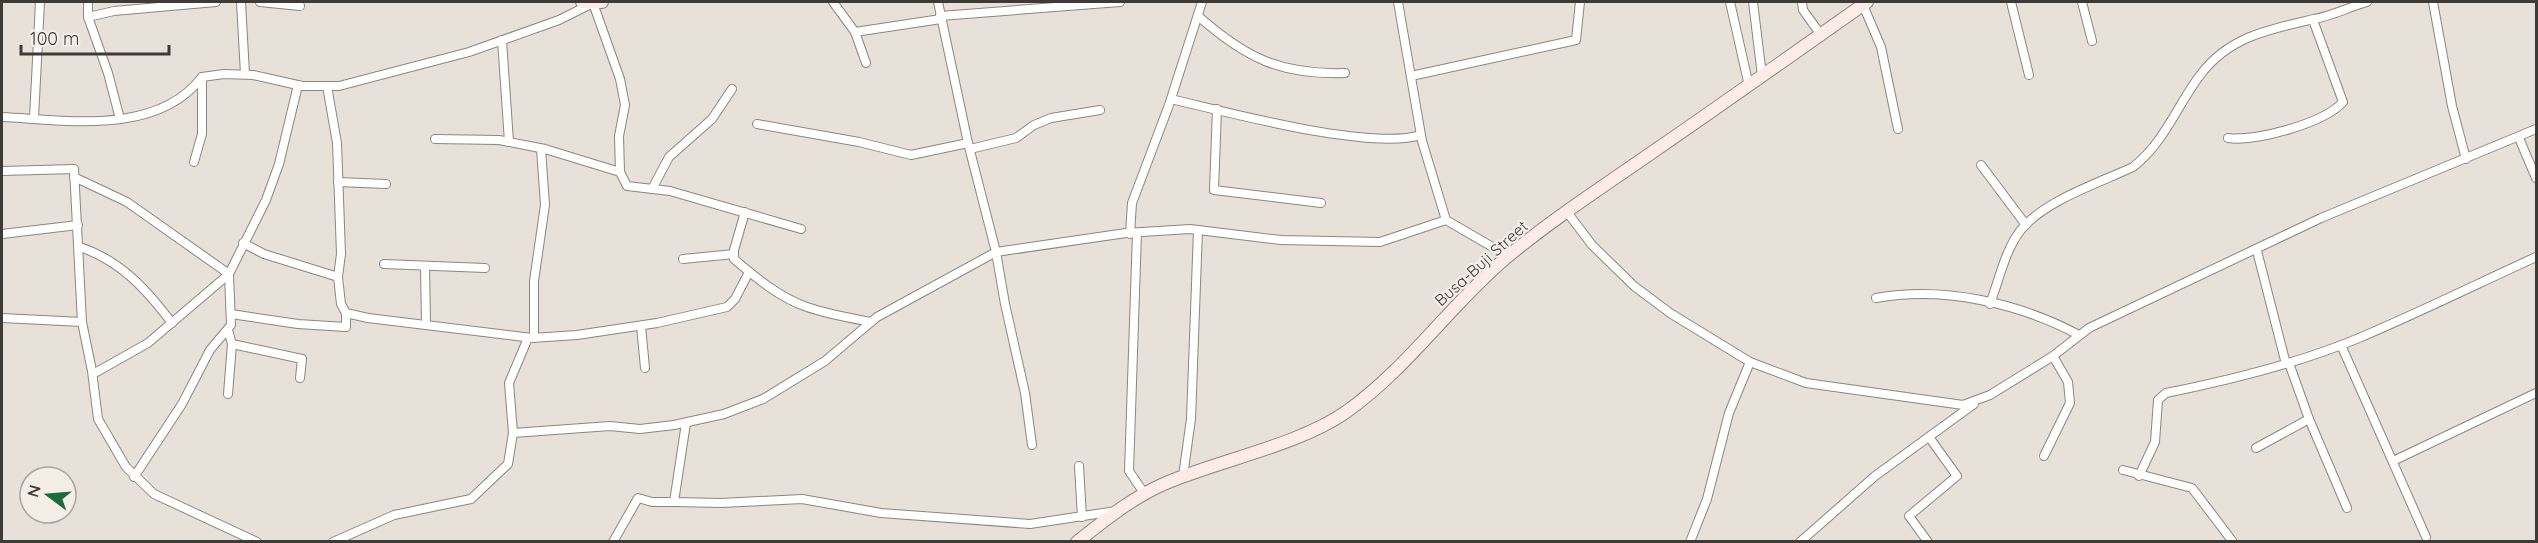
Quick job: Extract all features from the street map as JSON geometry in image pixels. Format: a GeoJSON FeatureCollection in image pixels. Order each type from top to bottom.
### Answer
{"type":"FeatureCollection","features":[{"type":"Feature","properties":{"kind":"street"},"geometry":{"type":"LineString","coordinates":[[34,118],[40,2]]}},
{"type":"Feature","properties":{"kind":"street"},"geometry":{"type":"LineString","coordinates":[[88,2],[88,17],[108,73],[120,119]]}},
{"type":"Feature","properties":{"kind":"street"},"geometry":{"type":"LineString","coordinates":[[88,17],[114,11],[216,2]]}},
{"type":"Feature","properties":{"kind":"street"},"geometry":{"type":"LineString","coordinates":[[241,2],[245,74]]}},
{"type":"Feature","properties":{"kind":"street"},"geometry":{"type":"LineString","coordinates":[[260,2],[300,6]]}},
{"type":"Feature","properties":{"kind":"street"},"geometry":{"type":"LineString","coordinates":[[2,117],[120,119],[147,113],[176,101],[192,90],[202,77],[245,74],[298,85],[339,86],[469,52],[559,20],[592,2],[620,79],[625,105],[619,136],[620,172],[627,186],[670,191],[801,229]]}},
{"type":"Feature","properties":{"kind":"street"},"geometry":{"type":"LineString","coordinates":[[832,2],[855,32],[866,63]]}},
{"type":"Feature","properties":{"kind":"street"},"geometry":{"type":"LineString","coordinates":[[938,2],[969,146],[996,252],[1025,393],[1032,445]]}},
{"type":"Feature","properties":{"kind":"street"},"geometry":{"type":"LineString","coordinates":[[855,32],[940,17],[1120,2]]}},
{"type":"Feature","properties":{"kind":"street"},"geometry":{"type":"LineString","coordinates":[[1144,493],[1129,471],[1134,233],[1132,203],[1171,99],[1202,2]]}},
{"type":"Feature","properties":{"kind":"street"},"geometry":{"type":"LineString","coordinates":[[1398,2],[1421,135],[1446,220],[1508,256]]}},
{"type":"Feature","properties":{"kind":"street"},"geometry":{"type":"LineString","coordinates":[[1411,76],[1576,40],[1580,2]]}},
{"type":"Feature","properties":{"kind":"street"},"geometry":{"type":"LineString","coordinates":[[1730,2],[1749,86]]}},
{"type":"Feature","properties":{"kind":"street"},"geometry":{"type":"LineString","coordinates":[[1753,2],[1762,76]]}},
{"type":"Feature","properties":{"kind":"street"},"geometry":{"type":"LineString","coordinates":[[1802,2],[1803,10],[1821,35]]}},
{"type":"Feature","properties":{"kind":"street"},"geometry":{"type":"LineString","coordinates":[[2011,2],[2029,75]]}},
{"type":"Feature","properties":{"kind":"street"},"geometry":{"type":"LineString","coordinates":[[2082,2],[2092,41]]}},
{"type":"Feature","properties":{"kind":"street"},"geometry":{"type":"LineString","coordinates":[[1990,304],[2010,251],[2026,225],[2044,209],[2133,167],[2144,159],[2178,114],[2202,73],[2234,45],[2282,25],[2313,20],[2367,2]]}},
{"type":"Feature","properties":{"kind":"street"},"geometry":{"type":"LineString","coordinates":[[2433,2],[2452,106],[2466,159]]}},
{"type":"Feature","properties":{"kind":"street"},"geometry":{"type":"LineString","coordinates":[[1865,3],[1881,47],[1898,129]]}},
{"type":"Feature","properties":{"kind":"street","name":"Busa-Buji Street"},"geometry":{"type":"LineString","coordinates":[[1077,542],[1144,493],[1183,476],[1315,428],[1345,413],[1383,381],[1471,289],[1508,256],[1865,3]]}},
{"type":"Feature","properties":{"kind":"street"},"geometry":{"type":"LineString","coordinates":[[1198,16],[1226,40],[1271,64],[1292,71],[1345,73]]}},
{"type":"Feature","properties":{"kind":"street"},"geometry":{"type":"LineString","coordinates":[[2228,138],[2255,139],[2311,120],[2338,107],[2343,102],[2313,20]]}},
{"type":"Feature","properties":{"kind":"street"},"geometry":{"type":"LineString","coordinates":[[502,40],[509,142]]}},
{"type":"Feature","properties":{"kind":"street"},"geometry":{"type":"LineString","coordinates":[[194,162],[202,134],[202,77]]}},
{"type":"Feature","properties":{"kind":"street"},"geometry":{"type":"LineString","coordinates":[[93,374],[148,344],[229,274],[273,182],[298,85]]}},
{"type":"Feature","properties":{"kind":"street"},"geometry":{"type":"LineString","coordinates":[[231,314],[298,324],[346,327],[346,313],[341,304],[338,277],[341,254],[337,143],[327,86]]}},
{"type":"Feature","properties":{"kind":"street"},"geometry":{"type":"LineString","coordinates":[[652,189],[669,157],[712,119],[732,89]]}},
{"type":"Feature","properties":{"kind":"street"},"geometry":{"type":"LineString","coordinates":[[1171,99],[1301,127],[1379,139],[1410,138],[1421,135]]}},
{"type":"Feature","properties":{"kind":"street"},"geometry":{"type":"LineString","coordinates":[[1217,109],[1214,190],[1321,203]]}},
{"type":"Feature","properties":{"kind":"street"},"geometry":{"type":"LineString","coordinates":[[757,124],[859,142],[910,155],[1016,138],[1034,125],[1052,118],[1100,110]]}},
{"type":"Feature","properties":{"kind":"street"},"geometry":{"type":"LineString","coordinates":[[1800,542],[1875,476],[1976,402],[2053,356],[2079,335],[2257,251],[2321,218],[2519,138],[2536,129]]}},
{"type":"Feature","properties":{"kind":"street"},"geometry":{"type":"LineString","coordinates":[[2519,138],[2536,178]]}},
{"type":"Feature","properties":{"kind":"street"},"geometry":{"type":"LineString","coordinates":[[435,139],[509,142],[620,172]]}},
{"type":"Feature","properties":{"kind":"street"},"geometry":{"type":"LineString","coordinates":[[333,542],[394,515],[471,499],[508,464],[513,433],[509,383],[531,338],[534,281],[545,205],[541,149]]}},
{"type":"Feature","properties":{"kind":"street"},"geometry":{"type":"LineString","coordinates":[[1980,165],[2026,225]]}},
{"type":"Feature","properties":{"kind":"street"},"geometry":{"type":"LineString","coordinates":[[2,171],[74,169],[80,247],[82,322],[93,374],[98,418],[134,477],[154,494],[257,542]]}},
{"type":"Feature","properties":{"kind":"street"},"geometry":{"type":"LineString","coordinates":[[74,177],[128,202],[229,274]]}},
{"type":"Feature","properties":{"kind":"street"},"geometry":{"type":"LineString","coordinates":[[338,182],[386,184]]}},
{"type":"Feature","properties":{"kind":"street"},"geometry":{"type":"LineString","coordinates":[[746,212],[734,259],[749,272],[799,304],[871,322]]}},
{"type":"Feature","properties":{"kind":"street"},"geometry":{"type":"LineString","coordinates":[[1567,212],[1604,258],[1643,293],[1670,314],[1750,362],[1806,383],[1955,405],[1976,402]]}},
{"type":"Feature","properties":{"kind":"street"},"geometry":{"type":"LineString","coordinates":[[513,433],[610,426],[640,429],[686,423],[724,414],[763,399],[825,361],[871,322],[996,252],[1134,233],[1198,230],[1281,240],[1380,242],[1446,220]]}},
{"type":"Feature","properties":{"kind":"street"},"geometry":{"type":"LineString","coordinates":[[2,234],[78,225]]}},
{"type":"Feature","properties":{"kind":"street"},"geometry":{"type":"LineString","coordinates":[[1183,476],[1191,419],[1198,230]]}},
{"type":"Feature","properties":{"kind":"street"},"geometry":{"type":"LineString","coordinates":[[243,243],[272,257],[338,277]]}},
{"type":"Feature","properties":{"kind":"street"},"geometry":{"type":"LineString","coordinates":[[80,247],[115,262],[132,276],[172,322]]}},
{"type":"Feature","properties":{"kind":"street"},"geometry":{"type":"LineString","coordinates":[[2257,251],[2288,363],[2347,508]]}},
{"type":"Feature","properties":{"kind":"street"},"geometry":{"type":"LineString","coordinates":[[683,259],[734,254]]}},
{"type":"Feature","properties":{"kind":"street"},"geometry":{"type":"LineString","coordinates":[[2139,476],[2155,442],[2156,404],[2161,396],[2288,363],[2341,345],[2536,257]]}},
{"type":"Feature","properties":{"kind":"street"},"geometry":{"type":"LineString","coordinates":[[384,264],[484,268]]}},
{"type":"Feature","properties":{"kind":"street"},"geometry":{"type":"LineString","coordinates":[[425,267],[426,323]]}},
{"type":"Feature","properties":{"kind":"street"},"geometry":{"type":"LineString","coordinates":[[346,313],[368,318],[426,323],[531,338],[641,326],[727,307],[735,299],[749,272]]}},
{"type":"Feature","properties":{"kind":"street"},"geometry":{"type":"LineString","coordinates":[[228,394],[232,344],[228,330],[231,314],[229,274]]}},
{"type":"Feature","properties":{"kind":"street"},"geometry":{"type":"LineString","coordinates":[[1876,298],[1922,292],[1990,304],[2039,315],[2079,335]]}},
{"type":"Feature","properties":{"kind":"street"},"geometry":{"type":"LineString","coordinates":[[2,318],[82,322]]}},
{"type":"Feature","properties":{"kind":"street"},"geometry":{"type":"LineString","coordinates":[[641,326],[645,368]]}},
{"type":"Feature","properties":{"kind":"street"},"geometry":{"type":"LineString","coordinates":[[134,477],[182,404],[210,350],[228,330]]}},
{"type":"Feature","properties":{"kind":"street"},"geometry":{"type":"LineString","coordinates":[[232,344],[302,359],[300,378]]}},
{"type":"Feature","properties":{"kind":"street"},"geometry":{"type":"LineString","coordinates":[[2341,345],[2426,537]]}},
{"type":"Feature","properties":{"kind":"street"},"geometry":{"type":"LineString","coordinates":[[2044,456],[2070,403],[2068,382],[2053,356]]}},
{"type":"Feature","properties":{"kind":"street"},"geometry":{"type":"LineString","coordinates":[[1690,542],[1707,499],[1729,413],[1750,362]]}},
{"type":"Feature","properties":{"kind":"street"},"geometry":{"type":"LineString","coordinates":[[2394,461],[2536,393]]}},
{"type":"Feature","properties":{"kind":"street"},"geometry":{"type":"LineString","coordinates":[[2256,448],[2309,419]]}},
{"type":"Feature","properties":{"kind":"street"},"geometry":{"type":"LineString","coordinates":[[675,502],[686,423]]}},
{"type":"Feature","properties":{"kind":"street"},"geometry":{"type":"LineString","coordinates":[[1925,541],[1909,516],[1957,476],[1929,437]]}},
{"type":"Feature","properties":{"kind":"street"},"geometry":{"type":"LineString","coordinates":[[1079,466],[1082,517]]}},
{"type":"Feature","properties":{"kind":"street"},"geometry":{"type":"LineString","coordinates":[[2124,470],[2139,476],[2174,482],[2192,488],[2233,542]]}},
{"type":"Feature","properties":{"kind":"street"},"geometry":{"type":"LineString","coordinates":[[613,542],[638,498],[652,502],[722,503],[802,499],[881,513],[1030,524],[1119,510]]}}]}
